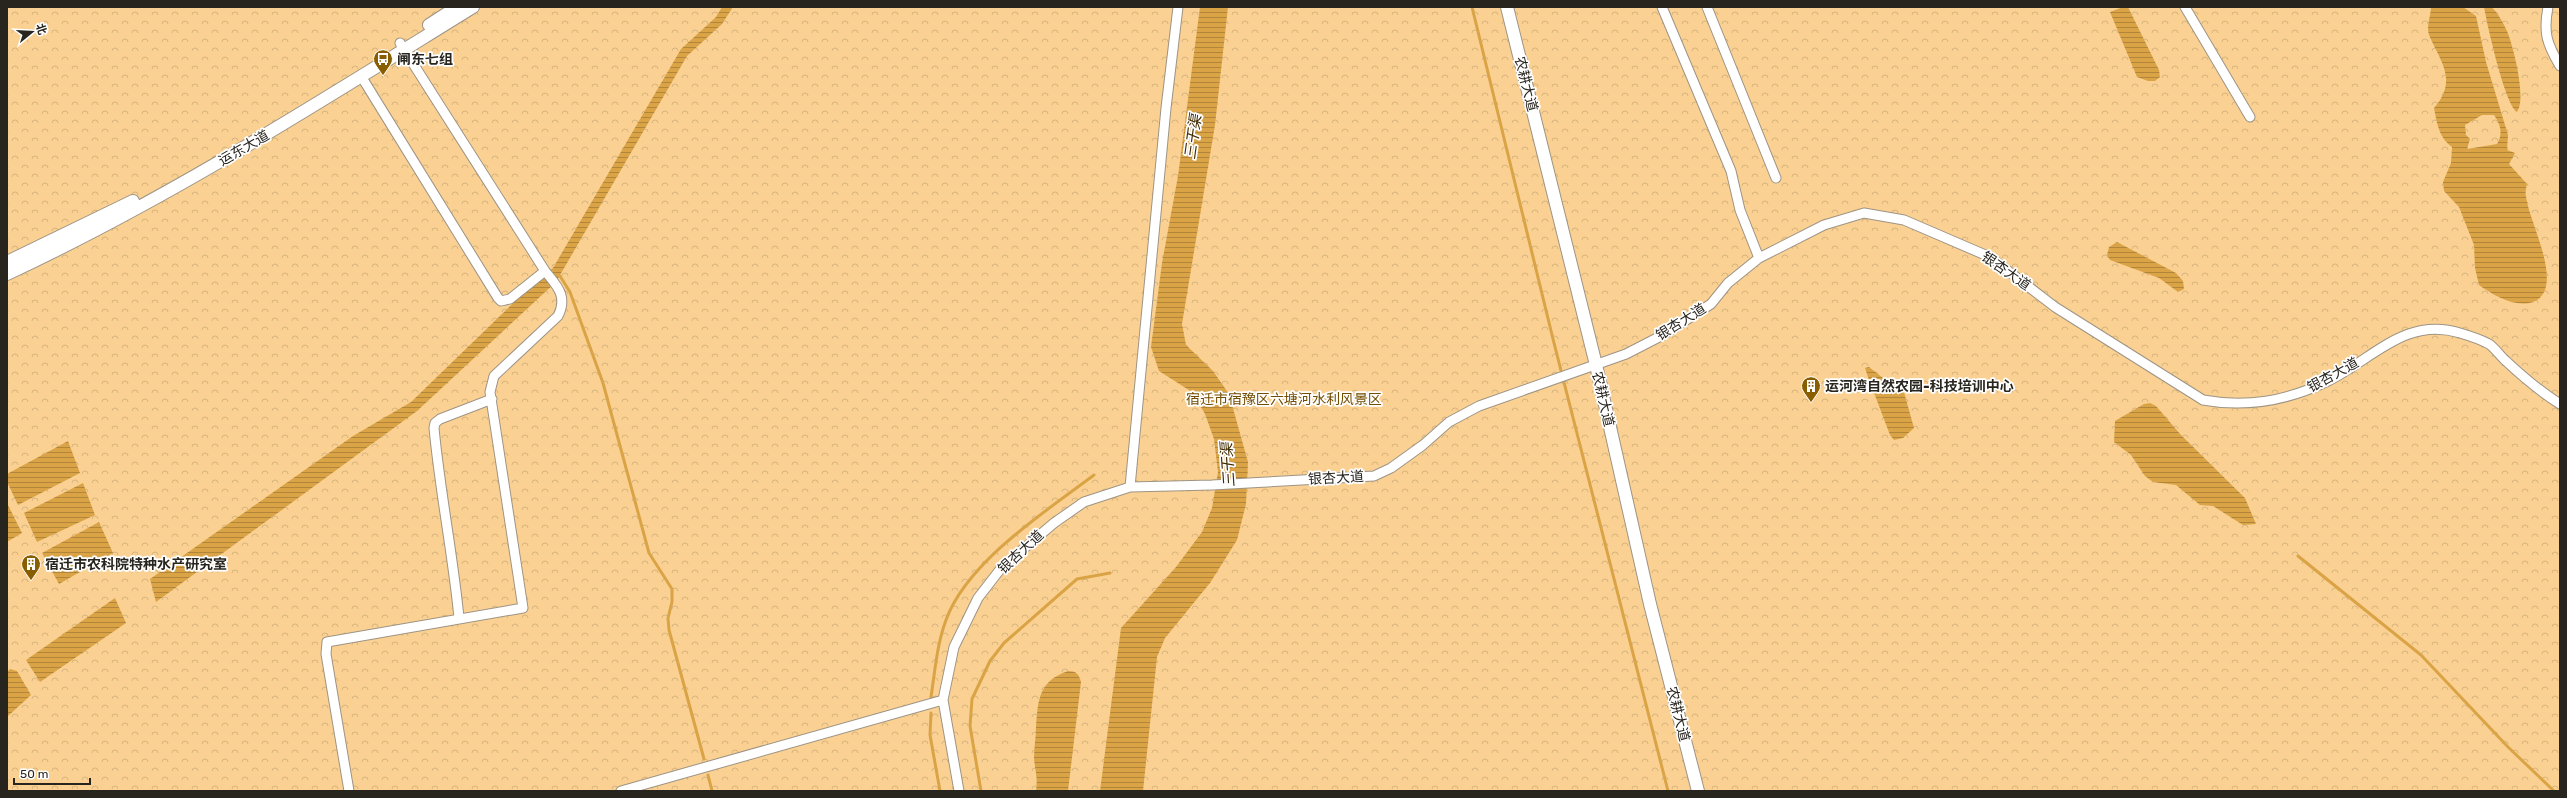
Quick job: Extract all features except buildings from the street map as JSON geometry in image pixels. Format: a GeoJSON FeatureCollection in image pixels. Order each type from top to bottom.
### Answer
{"type":"FeatureCollection","features":[{"type":"Feature","properties":{"kind":"main road","name":"运东大道"},"geometry":{"type":"LineString","coordinates":[[7,274],[168,192],[269,133],[361,76],[457,7]]}},
{"type":"Feature","properties":{"kind":"main road","name":"运东大道"},"geometry":{"type":"LineString","coordinates":[[7,262],[165,185],[253,136],[402,46],[473,7]]}},
{"type":"Feature","properties":{"kind":"main road","name":"农耕大道"},"geometry":{"type":"LineString","coordinates":[[1507,7],[1596,365],[1650,604],[1698,791]]}},
{"type":"Feature","properties":{"kind":"street"},"geometry":{"type":"LineString","coordinates":[[1130,487],[1166,108],[1178,7]]}},
{"type":"Feature","properties":{"kind":"street"},"geometry":{"type":"LineString","coordinates":[[1662,7],[1731,171],[1740,210],[1759,258]]}},
{"type":"Feature","properties":{"kind":"street"},"geometry":{"type":"LineString","coordinates":[[1707,7],[1776,178]]}},
{"type":"Feature","properties":{"kind":"street"},"geometry":{"type":"LineString","coordinates":[[2185,7],[2250,117]]}},
{"type":"Feature","properties":{"kind":"street"},"geometry":{"type":"LineString","coordinates":[[2548,7],[2545,27],[2546,39],[2560,66]]}},
{"type":"Feature","properties":{"kind":"street"},"geometry":{"type":"LineString","coordinates":[[349,791],[326,654],[327,642],[523,608],[492,399],[494,376],[558,316],[563,306],[561,290],[545,270],[402,46]]}},
{"type":"Feature","properties":{"kind":"street"},"geometry":{"type":"LineString","coordinates":[[361,76],[498,298],[501,301],[510,299],[545,270]]}},
{"type":"Feature","properties":{"kind":"street","name":"银杏大道"},"geometry":{"type":"LineString","coordinates":[[960,791],[943,700],[954,647],[966,619],[978,598],[1002,567],[1054,523],[1084,502],[1130,487],[1212,485],[1374,476],[1400,461],[1449,422],[1479,406],[1626,354],[1661,336],[1711,304],[1728,283],[1759,258],[1824,225],[1864,213],[1881,214],[1904,220],[1990,257],[2056,307],[2203,400],[2230,405],[2296,395],[2328,381],[2400,336],[2421,330],[2440,329],[2471,336],[2489,344],[2506,361],[2560,404]]}},
{"type":"Feature","properties":{"kind":"street"},"geometry":{"type":"LineString","coordinates":[[459,618],[454,562],[439,481],[434,428],[435,422],[440,419],[492,399]]}},
{"type":"Feature","properties":{"kind":"street"},"geometry":{"type":"LineString","coordinates":[[622,791],[943,700]]}},
{"type":"Feature","properties":{"kind":"green space","name":"宿迁市宿豫区六塘河水利风景区"},"geometry":{"type":"Polygon","coordinates":[[[7,7],[2560,7],[2560,791],[7,791],[7,7]]]}},
{"type":"Feature","properties":{"kind":"water"},"geometry":{"type":"Polygon","coordinates":[[[722,7],[733,7],[722,24],[687,56],[556,282],[417,411],[156,602],[150,579],[353,436],[411,402],[537,280],[553,268],[681,49],[716,17],[722,7]]]}},
{"type":"Feature","properties":{"kind":"water","name":"三干渠"},"geometry":{"type":"Polygon","coordinates":[[[1200,7],[1228,7],[1215,125],[1182,324],[1186,345],[1213,371],[1229,394],[1248,462],[1246,504],[1237,540],[1210,583],[1165,638],[1157,657],[1143,791],[1100,791],[1121,628],[1176,567],[1202,532],[1212,508],[1218,472],[1214,439],[1205,414],[1192,392],[1159,371],[1151,347],[1162,263],[1178,176],[1200,7]]]}},
{"type":"Feature","properties":{"kind":"water"},"geometry":{"type":"Polygon","coordinates":[[[2123,7],[2128,7],[2159,70],[2160,77],[2155,81],[2148,81],[2137,77],[2110,12],[2123,7]]]}},
{"type":"Feature","properties":{"kind":"water"},"geometry":{"type":"Polygon","coordinates":[[[2431,7],[2463,7],[2476,16],[2486,62],[2508,135],[2507,150],[2515,153],[2509,164],[2527,184],[2526,193],[2528,207],[2543,253],[2547,283],[2543,295],[2533,302],[2519,303],[2504,300],[2479,285],[2475,268],[2474,245],[2459,207],[2444,191],[2443,182],[2451,163],[2452,147],[2441,135],[2434,108],[2445,89],[2446,80],[2442,63],[2428,32],[2431,7]],[[2482,115],[2465,125],[2466,135],[2470,139],[2467,149],[2497,144],[2501,133],[2494,115],[2482,115]]]}},
{"type":"Feature","properties":{"kind":"water"},"geometry":{"type":"Polygon","coordinates":[[[2484,7],[2492,7],[2502,21],[2510,38],[2520,84],[2520,105],[2517,112],[2512,106],[2502,80],[2484,7]]]}},
{"type":"Feature","properties":{"kind":"water"},"geometry":{"type":"Polygon","coordinates":[[[2117,242],[2176,273],[2183,281],[2184,289],[2178,292],[2159,278],[2110,260],[2107,255],[2109,247],[2117,242]]]}},
{"type":"Feature","properties":{"kind":"water"},"geometry":{"type":"Polygon","coordinates":[[[1869,367],[1883,378],[1899,381],[1902,385],[1914,428],[1903,438],[1894,440],[1890,435],[1865,368],[1869,367]]]}},
{"type":"Feature","properties":{"kind":"water"},"geometry":{"type":"Polygon","coordinates":[[[2150,403],[2156,406],[2181,435],[2245,498],[2256,524],[2243,525],[2213,506],[2200,505],[2176,485],[2153,482],[2145,476],[2131,455],[2114,442],[2115,421],[2144,404],[2150,403]]]}},
{"type":"Feature","properties":{"kind":"water"},"geometry":{"type":"Polygon","coordinates":[[[68,441],[80,473],[18,505],[7,482],[7,474],[68,441]]]}},
{"type":"Feature","properties":{"kind":"water"},"geometry":{"type":"Polygon","coordinates":[[[83,483],[95,515],[37,542],[24,513],[83,483]]]}},
{"type":"Feature","properties":{"kind":"water"},"geometry":{"type":"Polygon","coordinates":[[[7,503],[22,533],[7,542],[7,503]]]}},
{"type":"Feature","properties":{"kind":"water"},"geometry":{"type":"Polygon","coordinates":[[[99,522],[113,553],[59,584],[42,553],[99,522]]]}},
{"type":"Feature","properties":{"kind":"water"},"geometry":{"type":"Polygon","coordinates":[[[115,598],[126,623],[40,682],[26,660],[115,598]]]}},
{"type":"Feature","properties":{"kind":"water"},"geometry":{"type":"Polygon","coordinates":[[[10,669],[17,671],[31,695],[7,717],[7,672],[10,669]]]}},
{"type":"Feature","properties":{"kind":"water"},"geometry":{"type":"Polygon","coordinates":[[[1068,671],[1077,674],[1081,682],[1068,791],[1036,791],[1037,777],[1034,754],[1039,700],[1042,692],[1051,680],[1068,671]]]}},
{"type":"Feature","properties":{"kind":"waterway"},"geometry":{"type":"LineString","coordinates":[[1472,7],[1554,343],[1668,791]]}},
{"type":"Feature","properties":{"kind":"waterway"},"geometry":{"type":"LineString","coordinates":[[560,276],[570,292],[603,383],[649,553],[672,589],[672,602],[668,618],[669,630],[704,759]]}},
{"type":"Feature","properties":{"kind":"waterway"},"geometry":{"type":"LineString","coordinates":[[931,697],[938,648],[946,620],[956,599],[971,578],[989,558],[1010,539],[1094,475]]}},
{"type":"Feature","properties":{"kind":"waterway"},"geometry":{"type":"LineString","coordinates":[[2298,556],[2421,655],[2508,747],[2554,791]]}},
{"type":"Feature","properties":{"kind":"waterway"},"geometry":{"type":"LineString","coordinates":[[981,791],[970,726],[972,699],[990,661],[1004,643],[1077,579],[1110,573]]}},
{"type":"Feature","properties":{"kind":"waterway"},"geometry":{"type":"LineString","coordinates":[[931,713],[930,735],[940,791]]}},
{"type":"Feature","properties":{"kind":"waterway"},"geometry":{"type":"LineString","coordinates":[[708,775],[712,791]]}},
{"type":"Feature","properties":{"kind":"place","name":"闸东七组"},"geometry":{"type":"Point","coordinates":[383,76]}},
{"type":"Feature","properties":{"kind":"place","name":"运河湾自然农园-科技培训中心"},"geometry":{"type":"Point","coordinates":[1811,403]}},
{"type":"Feature","properties":{"kind":"place","name":"宿迁市农科院特种水产研究室"},"geometry":{"type":"Point","coordinates":[31,581]}}]}
